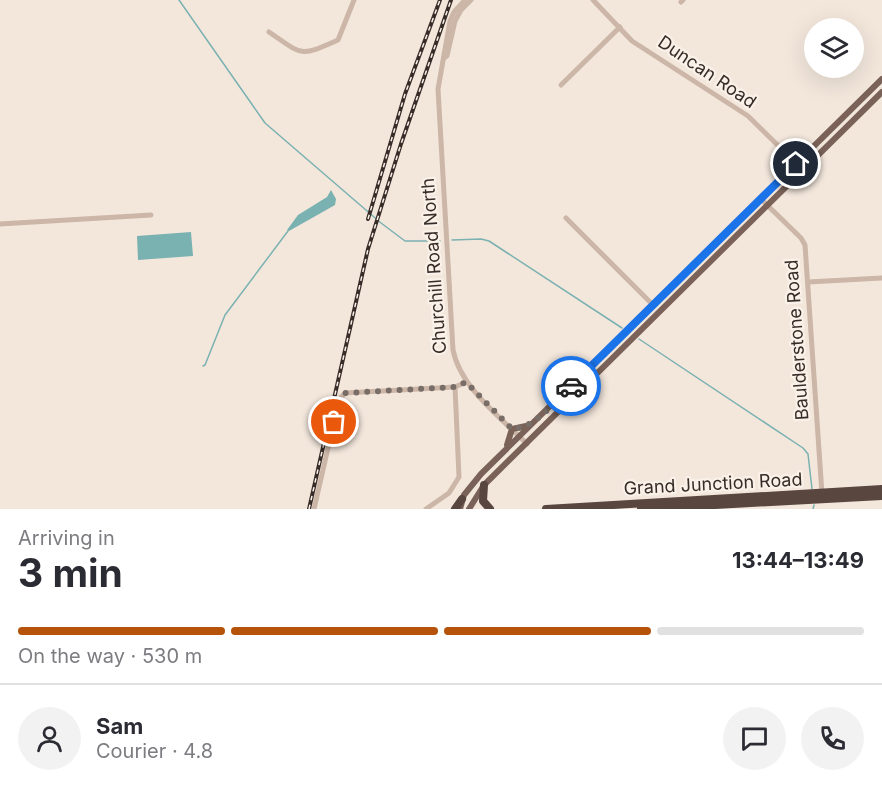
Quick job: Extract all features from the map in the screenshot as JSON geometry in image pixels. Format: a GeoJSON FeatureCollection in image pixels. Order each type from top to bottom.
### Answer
{"type":"FeatureCollection","features":[{"type":"Feature","properties":{"kind":"highway"},"geometry":{"type":"LineString","coordinates":[[484,485],[483,501],[490,509]]}},
{"type":"Feature","properties":{"kind":"highway","name":"Grand Junction Road"},"geometry":{"type":"LineString","coordinates":[[822,496],[882,489]]}},
{"type":"Feature","properties":{"kind":"highway","name":"Grand Junction Road"},"geometry":{"type":"LineString","coordinates":[[546,509],[822,496],[882,496]]}},
{"type":"Feature","properties":{"kind":"highway"},"geometry":{"type":"LineString","coordinates":[[455,509],[462,499]]}},
{"type":"Feature","properties":{"kind":"highway","name":"Grand Junction Road"},"geometry":{"type":"LineString","coordinates":[[640,509],[727,501]]}},
{"type":"Feature","properties":{"kind":"main road"},"geometry":{"type":"LineString","coordinates":[[460,509],[462,499],[474,481],[882,79]]}},
{"type":"Feature","properties":{"kind":"main road"},"geometry":{"type":"LineString","coordinates":[[469,509],[484,485],[882,93]]}},
{"type":"Feature","properties":{"kind":"main road"},"geometry":{"type":"LineString","coordinates":[[504,451],[512,429],[531,424]]}},
{"type":"Feature","properties":{"kind":"street"},"geometry":{"type":"LineString","coordinates":[[269,32],[297,51],[309,53],[338,40],[354,0]]}},
{"type":"Feature","properties":{"kind":"street","name":"Churchill Road North"},"geometry":{"type":"LineString","coordinates":[[465,0],[451,17],[438,89],[453,350],[458,368],[466,382],[527,444]]}},
{"type":"Feature","properties":{"kind":"street","name":"Churchill Road North"},"geometry":{"type":"LineString","coordinates":[[444,58],[447,56],[457,17],[471,0]]}},
{"type":"Feature","properties":{"kind":"street","name":"Duncan Road"},"geometry":{"type":"LineString","coordinates":[[593,0],[636,43],[748,116],[803,170]]}},
{"type":"Feature","properties":{"kind":"street"},"geometry":{"type":"LineString","coordinates":[[561,85],[620,27]]}},
{"type":"Feature","properties":{"kind":"street","name":"Baulderstone Road"},"geometry":{"type":"LineString","coordinates":[[760,198],[804,242],[822,496]]}},
{"type":"Feature","properties":{"kind":"street"},"geometry":{"type":"LineString","coordinates":[[0,224],[151,215]]}},
{"type":"Feature","properties":{"kind":"street"},"geometry":{"type":"LineString","coordinates":[[566,218],[653,305]]}},
{"type":"Feature","properties":{"kind":"street"},"geometry":{"type":"LineString","coordinates":[[808,282],[882,278]]}},
{"type":"Feature","properties":{"kind":"street"},"geometry":{"type":"LineString","coordinates":[[314,509],[339,400],[345,393],[455,387],[466,382]]}},
{"type":"Feature","properties":{"kind":"street"},"geometry":{"type":"LineString","coordinates":[[426,509],[449,493],[459,477],[455,387]]}},
{"type":"Feature","properties":{"kind":"water"},"geometry":{"type":"Polygon","coordinates":[[[331,190],[336,199],[335,205],[289,231],[287,230],[298,215],[327,197],[331,190]]]}},
{"type":"Feature","properties":{"kind":"water"},"geometry":{"type":"Polygon","coordinates":[[[191,232],[193,256],[138,260],[137,236],[191,232]]]}},
{"type":"Feature","properties":{"kind":"waterway"},"geometry":{"type":"LineString","coordinates":[[179,0],[265,123],[405,241],[440,241]]}},
{"type":"Feature","properties":{"kind":"waterway"},"geometry":{"type":"LineString","coordinates":[[203,366],[225,315],[288,231]]}},
{"type":"Feature","properties":{"kind":"waterway"},"geometry":{"type":"LineString","coordinates":[[452,240],[489,241],[622,328]]}},
{"type":"Feature","properties":{"kind":"waterway"},"geometry":{"type":"LineString","coordinates":[[639,339],[803,448],[808,454],[812,489]]}},
{"type":"Feature","properties":{"kind":"waterway"},"geometry":{"type":"LineString","coordinates":[[813,509],[814,505]]}},
{"type":"Feature","properties":{"kind":"railway"},"geometry":{"type":"LineString","coordinates":[[368,219],[405,94],[440,0]]}},
{"type":"Feature","properties":{"kind":"railway"},"geometry":{"type":"LineString","coordinates":[[309,509],[368,249],[401,144],[451,0]]}},
{"type":"Feature","properties":{"kind":"way so far"},"geometry":{"type":"LineString","coordinates":[[334,422],[339,400],[345,393],[455,387],[466,382],[512,429],[521,428],[531,424],[571,386]]}},
{"type":"Feature","properties":{"kind":"route"},"geometry":{"type":"LineString","coordinates":[[571,386],[796,164]]}}]}
